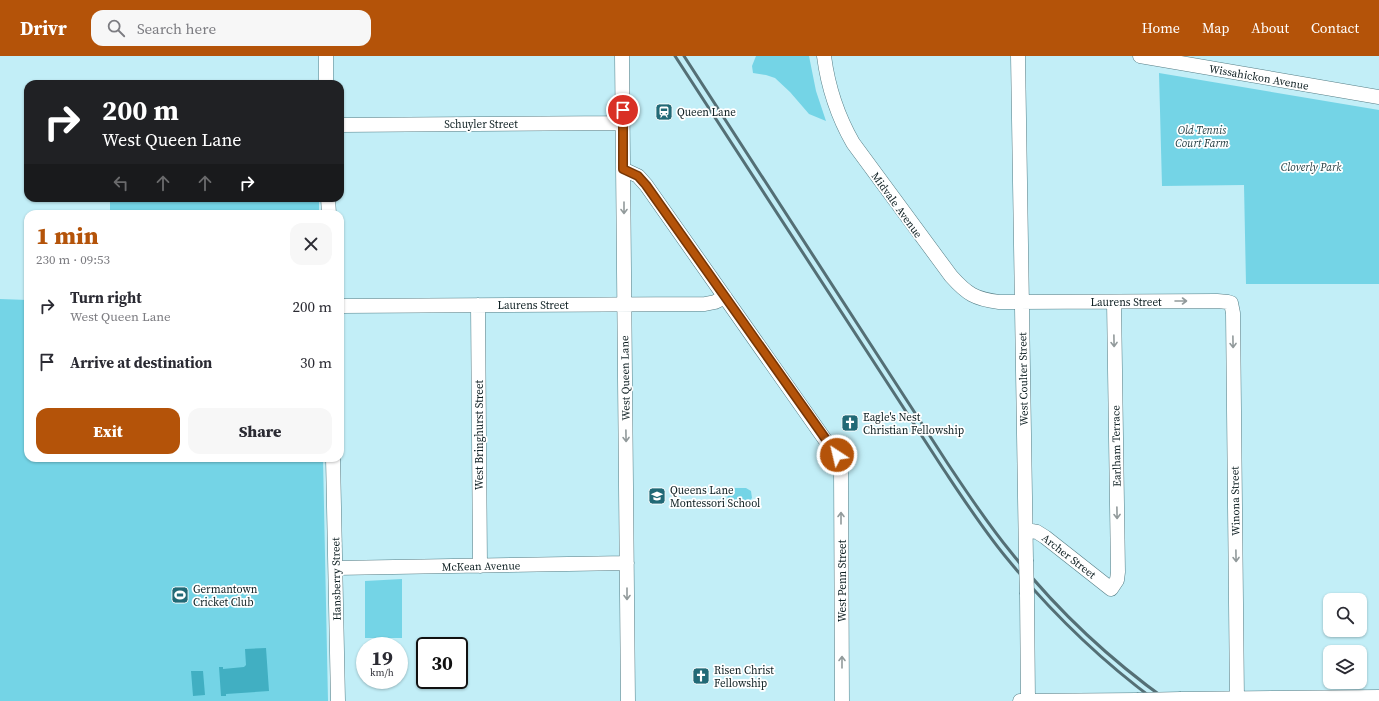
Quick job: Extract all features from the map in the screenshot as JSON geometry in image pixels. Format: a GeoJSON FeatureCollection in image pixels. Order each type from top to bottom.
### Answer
{"type":"FeatureCollection","features":[{"type":"Feature","properties":{"kind":"street"},"geometry":{"type":"LineString","coordinates":[[326,56],[326,80]]}},
{"type":"Feature","properties":{"kind":"street","name":"West Queen Lane"},"geometry":{"type":"LineString","coordinates":[[622,56],[628,701]]}},
{"type":"Feature","properties":{"kind":"street","name":"Midvale Avenue"},"geometry":{"type":"LineString","coordinates":[[824,56],[830,92],[841,120],[853,143],[951,276],[961,288],[972,295],[986,300],[999,302],[1021,302]]}},
{"type":"Feature","properties":{"kind":"street","name":"West Coulter Street"},"geometry":{"type":"LineString","coordinates":[[1018,56],[1028,701]]}},
{"type":"Feature","properties":{"kind":"street","name":"Wissahickon Avenue"},"geometry":{"type":"LineString","coordinates":[[1140,56],[1379,97]]}},
{"type":"Feature","properties":{"kind":"street","name":"Schuyler Street"},"geometry":{"type":"LineString","coordinates":[[344,125],[623,123]]}},
{"type":"Feature","properties":{"kind":"street"},"geometry":{"type":"LineString","coordinates":[[623,169],[638,176],[646,185],[725,297]]}},
{"type":"Feature","properties":{"kind":"street","name":"Laurens Street"},"geometry":{"type":"LineString","coordinates":[[344,306],[705,304],[715,302],[725,297]]}},
{"type":"Feature","properties":{"kind":"street","name":"West Penn Street"},"geometry":{"type":"LineString","coordinates":[[725,297],[840,461],[842,701]]}},
{"type":"Feature","properties":{"kind":"street","name":"Laurens Street"},"geometry":{"type":"LineString","coordinates":[[1021,302],[1217,301],[1231,303]]}},
{"type":"Feature","properties":{"kind":"street","name":"Earlham Terrace"},"geometry":{"type":"LineString","coordinates":[[1111,589],[1117,580],[1118,572],[1114,302]]}},
{"type":"Feature","properties":{"kind":"street","name":"Winona Street"},"geometry":{"type":"LineString","coordinates":[[1231,303],[1233,313],[1237,699]]}},
{"type":"Feature","properties":{"kind":"street","name":"West Bringhurst Street"},"geometry":{"type":"LineString","coordinates":[[478,305],[480,566]]}},
{"type":"Feature","properties":{"kind":"street","name":"Hansberry Street"},"geometry":{"type":"LineString","coordinates":[[334,462],[338,701]]}},
{"type":"Feature","properties":{"kind":"street","name":"Archer Street"},"geometry":{"type":"LineString","coordinates":[[1026,530],[1043,535],[1111,589]]}},
{"type":"Feature","properties":{"kind":"street","name":"McKean Avenue"},"geometry":{"type":"LineString","coordinates":[[336,568],[627,563]]}},
{"type":"Feature","properties":{"kind":"street"},"geometry":{"type":"LineString","coordinates":[[1020,701],[1379,697]]}},
{"type":"Feature","properties":{"kind":"green space"},"geometry":{"type":"Polygon","coordinates":[[[756,56],[809,56],[816,91],[826,121],[809,114],[790,92],[775,78],[753,73],[752,66],[756,56]]]}},
{"type":"Feature","properties":{"kind":"green space","name":"Cloverly Park"},"geometry":{"type":"Polygon","coordinates":[[[1159,73],[1379,110],[1379,284],[1246,284],[1244,185],[1162,186],[1159,73]]]}},
{"type":"Feature","properties":{"kind":"green space"},"geometry":{"type":"Polygon","coordinates":[[[110,202],[319,202],[319,210],[110,210],[110,202]]]}},
{"type":"Feature","properties":{"kind":"green space","name":"Germantown Cricket Club"},"geometry":{"type":"Polygon","coordinates":[[[0,299],[24,300],[24,462],[323,462],[328,701],[0,701],[0,299]]]}},
{"type":"Feature","properties":{"kind":"green space"},"geometry":{"type":"Polygon","coordinates":[[[734,488],[746,488],[751,491],[752,498],[744,507],[732,506],[732,502],[727,501],[728,494],[733,494],[734,488]]]}},
{"type":"Feature","properties":{"kind":"green space"},"geometry":{"type":"Polygon","coordinates":[[[402,579],[402,637],[365,637],[365,581],[402,579]]]}},
{"type":"Feature","properties":{"kind":"shaded area"},"geometry":{"type":"Polygon","coordinates":[[[266,648],[269,691],[226,694],[226,696],[221,696],[219,667],[223,667],[223,669],[244,667],[246,665],[245,649],[266,648]]]}},
{"type":"Feature","properties":{"kind":"shaded area"},"geometry":{"type":"Polygon","coordinates":[[[191,671],[203,671],[205,695],[193,696],[191,671]]]}},
{"type":"Feature","properties":{"kind":"railway"},"geometry":{"type":"LineString","coordinates":[[675,56],[942,467],[988,534],[1039,596],[1057,615],[1095,651],[1156,701]]}},
{"type":"Feature","properties":{"kind":"railway"},"geometry":{"type":"LineString","coordinates":[[684,56],[948,464],[993,530],[1045,593],[1084,632],[1125,668],[1168,701]]}},
{"type":"Feature","properties":{"kind":"place","name":"Queen Lane"},"geometry":{"type":"Point","coordinates":[664,112]}},
{"type":"Feature","properties":{"kind":"place","name":"Eagle's Nest Christian Fellowship"},"geometry":{"type":"Point","coordinates":[850,423]}},
{"type":"Feature","properties":{"kind":"place","name":"Queens Lane Montessori School"},"geometry":{"type":"Point","coordinates":[657,496]}},
{"type":"Feature","properties":{"kind":"place","name":"Germantown Cricket Club"},"geometry":{"type":"Point","coordinates":[180,595]}},
{"type":"Feature","properties":{"kind":"place","name":"Risen Christ Fellowship"},"geometry":{"type":"Point","coordinates":[701,676]}},
{"type":"Feature","properties":{"kind":"route"},"geometry":{"type":"LineString","coordinates":[[623,110],[623,169],[638,176],[646,185],[837,455]]}},
{"type":"Feature","properties":{"kind":"park label","name":"Old Tennis Court Farm"},"geometry":{"type":"Point","coordinates":[1202,136]}}]}
